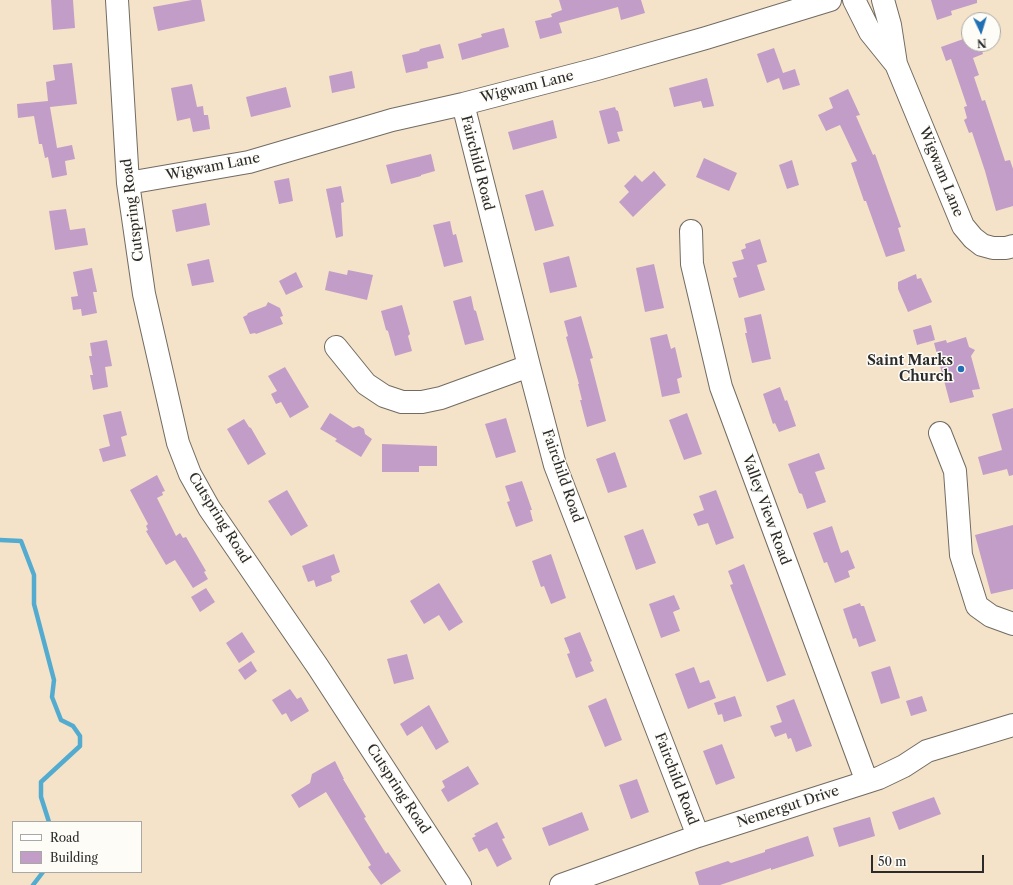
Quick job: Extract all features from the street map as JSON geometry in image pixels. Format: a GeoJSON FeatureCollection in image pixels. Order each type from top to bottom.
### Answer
{"type":"FeatureCollection","features":[{"type":"Feature","properties":{"kind":"street","name":"Cutspring Road"},"geometry":{"type":"LineString","coordinates":[[117,0],[128,183],[144,294],[174,428],[190,474],[210,508],[322,674],[460,885]]}},
{"type":"Feature","properties":{"kind":"street","name":"Wigwam Lane"},"geometry":{"type":"LineString","coordinates":[[128,183],[249,162],[314,144],[356,130],[611,65],[830,0]]}},
{"type":"Feature","properties":{"kind":"street","name":"Wigwam Lane"},"geometry":{"type":"LineString","coordinates":[[854,0],[870,32],[896,64]]}},
{"type":"Feature","properties":{"kind":"street","name":"Wigwam Lane"},"geometry":{"type":"LineString","coordinates":[[883,0],[890,25],[896,64],[963,226],[972,238],[982,245],[993,248],[1006,248],[1013,246]]}},
{"type":"Feature","properties":{"kind":"street","name":"Fairchild Road"},"geometry":{"type":"LineString","coordinates":[[462,104],[555,465],[698,836]]}},
{"type":"Feature","properties":{"kind":"street","name":"Valley View Road"},"geometry":{"type":"LineString","coordinates":[[691,231],[692,264],[721,387],[867,782]]}},
{"type":"Feature","properties":{"kind":"street"},"geometry":{"type":"LineString","coordinates":[[336,347],[366,384],[384,396],[402,402],[422,402],[441,398],[529,366]]}},
{"type":"Feature","properties":{"kind":"street"},"geometry":{"type":"LineString","coordinates":[[940,433],[955,471],[961,555],[977,606],[991,616],[1013,624]]}},
{"type":"Feature","properties":{"kind":"street","name":"Nemergut Drive"},"geometry":{"type":"LineString","coordinates":[[561,885],[698,836],[867,782],[892,772],[933,749],[1013,725]]}},
{"type":"Feature","properties":{"kind":"building"},"geometry":{"type":"Polygon","coordinates":[[[51,0],[73,0],[75,28],[53,30],[51,0]]]}},
{"type":"Feature","properties":{"kind":"building"},"geometry":{"type":"Polygon","coordinates":[[[192,0],[201,0],[205,21],[158,31],[153,7],[192,0]]]}},
{"type":"Feature","properties":{"kind":"building"},"geometry":{"type":"Polygon","coordinates":[[[559,0],[641,0],[645,13],[621,20],[618,7],[559,23],[562,33],[540,39],[535,21],[552,17],[551,14],[562,10],[559,0]]]}},
{"type":"Feature","properties":{"kind":"building"},"geometry":{"type":"Polygon","coordinates":[[[931,0],[977,0],[977,3],[951,11],[952,15],[937,20],[931,0]]]}},
{"type":"Feature","properties":{"kind":"building"},"geometry":{"type":"Polygon","coordinates":[[[504,28],[509,47],[462,60],[458,44],[482,37],[481,34],[504,28]]]}},
{"type":"Feature","properties":{"kind":"building"},"geometry":{"type":"Polygon","coordinates":[[[961,40],[961,52],[982,52],[983,54],[973,58],[979,75],[974,77],[982,101],[985,100],[1005,161],[1010,160],[1013,169],[1013,206],[996,211],[972,132],[969,133],[964,120],[967,118],[964,107],[967,106],[951,59],[946,61],[941,47],[961,40]]]}},
{"type":"Feature","properties":{"kind":"building"},"geometry":{"type":"Polygon","coordinates":[[[440,44],[444,58],[427,62],[428,68],[406,73],[402,55],[440,44]]]}},
{"type":"Feature","properties":{"kind":"building"},"geometry":{"type":"Polygon","coordinates":[[[774,48],[783,73],[795,69],[800,85],[783,90],[779,78],[767,83],[757,54],[774,48]]]}},
{"type":"Feature","properties":{"kind":"building"},"geometry":{"type":"Polygon","coordinates":[[[72,63],[77,104],[50,107],[57,148],[72,145],[75,159],[65,161],[67,175],[52,178],[48,157],[45,158],[42,144],[39,144],[34,116],[18,118],[17,104],[48,101],[46,82],[55,80],[53,65],[72,63]]]}},
{"type":"Feature","properties":{"kind":"building"},"geometry":{"type":"Polygon","coordinates":[[[352,71],[355,88],[332,93],[329,76],[352,71]]]}},
{"type":"Feature","properties":{"kind":"building"},"geometry":{"type":"Polygon","coordinates":[[[707,78],[714,106],[703,108],[701,101],[674,107],[669,88],[707,78]]]}},
{"type":"Feature","properties":{"kind":"building"},"geometry":{"type":"Polygon","coordinates":[[[192,84],[197,107],[203,106],[204,115],[208,115],[210,129],[193,132],[190,118],[177,121],[171,88],[192,84]]]}},
{"type":"Feature","properties":{"kind":"building"},"geometry":{"type":"Polygon","coordinates":[[[286,87],[291,107],[251,117],[246,97],[286,87]]]}},
{"type":"Feature","properties":{"kind":"building"},"geometry":{"type":"Polygon","coordinates":[[[848,89],[860,115],[856,116],[873,155],[875,154],[901,227],[898,228],[905,251],[886,257],[851,163],[857,161],[840,125],[826,131],[818,115],[833,108],[829,98],[848,89]]]}},
{"type":"Feature","properties":{"kind":"building"},"geometry":{"type":"Polygon","coordinates":[[[615,107],[618,111],[623,131],[617,132],[620,141],[608,144],[599,111],[615,107]]]}},
{"type":"Feature","properties":{"kind":"building"},"geometry":{"type":"Polygon","coordinates":[[[553,120],[557,138],[513,150],[508,132],[553,120]]]}},
{"type":"Feature","properties":{"kind":"building"},"geometry":{"type":"Polygon","coordinates":[[[431,154],[435,171],[391,184],[386,165],[431,154]]]}},
{"type":"Feature","properties":{"kind":"building"},"geometry":{"type":"Polygon","coordinates":[[[704,158],[737,173],[729,191],[696,177],[704,158]]]}},
{"type":"Feature","properties":{"kind":"building"},"geometry":{"type":"Polygon","coordinates":[[[792,160],[799,185],[787,189],[779,165],[792,160]]]}},
{"type":"Feature","properties":{"kind":"building"},"geometry":{"type":"Polygon","coordinates":[[[654,171],[666,185],[633,217],[619,202],[629,192],[624,186],[635,175],[642,182],[654,171]]]}},
{"type":"Feature","properties":{"kind":"building"},"geometry":{"type":"Polygon","coordinates":[[[289,178],[293,201],[279,204],[274,181],[289,178]]]}},
{"type":"Feature","properties":{"kind":"building"},"geometry":{"type":"Polygon","coordinates":[[[341,186],[344,202],[341,203],[343,236],[336,238],[326,189],[341,186]]]}},
{"type":"Feature","properties":{"kind":"building"},"geometry":{"type":"Polygon","coordinates":[[[543,190],[554,226],[535,231],[525,195],[543,190]]]}},
{"type":"Feature","properties":{"kind":"building"},"geometry":{"type":"Polygon","coordinates":[[[206,203],[210,225],[176,232],[172,210],[206,203]]]}},
{"type":"Feature","properties":{"kind":"building"},"geometry":{"type":"Polygon","coordinates":[[[66,209],[70,230],[85,228],[88,245],[55,250],[49,211],[66,209]]]}},
{"type":"Feature","properties":{"kind":"building"},"geometry":{"type":"Polygon","coordinates":[[[450,221],[453,235],[456,234],[463,262],[444,267],[433,225],[450,221]]]}},
{"type":"Feature","properties":{"kind":"building"},"geometry":{"type":"Polygon","coordinates":[[[760,239],[767,262],[757,265],[765,290],[739,298],[733,278],[737,277],[732,262],[744,259],[741,250],[746,248],[745,244],[760,239]]]}},
{"type":"Feature","properties":{"kind":"building"},"geometry":{"type":"Polygon","coordinates":[[[569,256],[577,287],[550,293],[543,263],[569,256]]]}},
{"type":"Feature","properties":{"kind":"building"},"geometry":{"type":"Polygon","coordinates":[[[209,259],[214,282],[192,286],[187,264],[209,259]]]}},
{"type":"Feature","properties":{"kind":"building"},"geometry":{"type":"Polygon","coordinates":[[[654,264],[664,308],[645,312],[636,268],[654,264]]]}},
{"type":"Feature","properties":{"kind":"building"},"geometry":{"type":"Polygon","coordinates":[[[92,268],[97,292],[93,292],[97,313],[82,316],[81,309],[73,310],[71,297],[78,296],[73,272],[92,268]]]}},
{"type":"Feature","properties":{"kind":"building"},"geometry":{"type":"Polygon","coordinates":[[[348,270],[373,275],[367,300],[325,290],[329,271],[347,275],[348,270]]]}},
{"type":"Feature","properties":{"kind":"building"},"geometry":{"type":"Polygon","coordinates":[[[296,272],[303,287],[286,295],[279,281],[296,272]]]}},
{"type":"Feature","properties":{"kind":"building"},"geometry":{"type":"Polygon","coordinates":[[[916,274],[917,279],[921,278],[932,302],[908,312],[898,289],[898,282],[916,274]]]}},
{"type":"Feature","properties":{"kind":"building"},"geometry":{"type":"Polygon","coordinates":[[[471,296],[484,340],[465,345],[453,301],[471,296]]]}},
{"type":"Feature","properties":{"kind":"building"},"geometry":{"type":"Polygon","coordinates":[[[268,302],[280,308],[283,316],[280,317],[283,324],[256,334],[250,334],[243,317],[248,313],[266,306],[268,302]]]}},
{"type":"Feature","properties":{"kind":"building"},"geometry":{"type":"Polygon","coordinates":[[[402,305],[410,334],[408,336],[412,351],[395,356],[381,311],[402,305]]]}},
{"type":"Feature","properties":{"kind":"building"},"geometry":{"type":"Polygon","coordinates":[[[761,314],[771,359],[752,363],[745,333],[747,333],[744,318],[761,314]]]}},
{"type":"Feature","properties":{"kind":"building"},"geometry":{"type":"Polygon","coordinates":[[[581,316],[593,358],[590,359],[606,421],[587,427],[580,400],[582,400],[579,384],[566,337],[568,336],[564,321],[581,316]]]}},
{"type":"Feature","properties":{"kind":"building"},"geometry":{"type":"Polygon","coordinates":[[[931,325],[935,340],[917,345],[913,330],[931,325]]]}},
{"type":"Feature","properties":{"kind":"building"},"geometry":{"type":"Polygon","coordinates":[[[667,334],[671,349],[675,347],[682,377],[677,379],[680,393],[662,397],[650,338],[667,334]]]}},
{"type":"Feature","properties":{"kind":"building"},"geometry":{"type":"Polygon","coordinates":[[[966,337],[969,347],[975,350],[971,356],[980,389],[972,390],[974,397],[950,403],[934,343],[946,340],[947,343],[966,337]]]}},
{"type":"Feature","properties":{"kind":"building"},"geometry":{"type":"Polygon","coordinates":[[[107,340],[112,366],[105,367],[108,387],[93,390],[90,375],[93,375],[89,356],[92,356],[90,343],[107,340]]]}},
{"type":"Feature","properties":{"kind":"building"},"geometry":{"type":"Polygon","coordinates":[[[285,367],[309,407],[290,418],[281,402],[276,404],[271,394],[277,391],[268,376],[285,367]]]}},
{"type":"Feature","properties":{"kind":"building"},"geometry":{"type":"Polygon","coordinates":[[[780,387],[785,401],[787,400],[796,426],[779,432],[775,423],[773,424],[763,394],[780,387]]]}},
{"type":"Feature","properties":{"kind":"building"},"geometry":{"type":"Polygon","coordinates":[[[1013,408],[1013,475],[1009,476],[1007,469],[983,475],[978,457],[1002,450],[992,414],[1013,408]]]}},
{"type":"Feature","properties":{"kind":"building"},"geometry":{"type":"Polygon","coordinates":[[[121,411],[127,435],[121,437],[126,456],[103,462],[99,449],[110,446],[103,415],[121,411]]]}},
{"type":"Feature","properties":{"kind":"building"},"geometry":{"type":"Polygon","coordinates":[[[330,413],[353,428],[359,426],[364,429],[365,434],[372,439],[361,457],[335,441],[337,439],[320,429],[330,413]]]}},
{"type":"Feature","properties":{"kind":"building"},"geometry":{"type":"Polygon","coordinates":[[[687,413],[702,454],[684,460],[669,420],[687,413]]]}},
{"type":"Feature","properties":{"kind":"building"},"geometry":{"type":"Polygon","coordinates":[[[506,418],[516,452],[496,458],[485,424],[506,418]]]}},
{"type":"Feature","properties":{"kind":"building"},"geometry":{"type":"Polygon","coordinates":[[[244,419],[266,454],[248,465],[227,429],[244,419]]]}},
{"type":"Feature","properties":{"kind":"building"},"geometry":{"type":"Polygon","coordinates":[[[382,444],[437,446],[437,466],[419,466],[419,472],[382,472],[382,444]]]}},
{"type":"Feature","properties":{"kind":"building"},"geometry":{"type":"Polygon","coordinates":[[[615,452],[627,487],[608,493],[596,459],[615,452]]]}},
{"type":"Feature","properties":{"kind":"building"},"geometry":{"type":"Polygon","coordinates":[[[819,453],[825,469],[815,472],[826,502],[807,509],[802,494],[799,493],[788,464],[819,453]]]}},
{"type":"Feature","properties":{"kind":"building"},"geometry":{"type":"Polygon","coordinates":[[[157,475],[165,491],[162,492],[163,495],[157,498],[176,536],[180,533],[183,538],[186,537],[206,571],[204,572],[208,579],[193,588],[175,560],[166,565],[146,531],[148,530],[146,526],[148,524],[130,490],[157,475]]]}},
{"type":"Feature","properties":{"kind":"building"},"geometry":{"type":"Polygon","coordinates":[[[522,481],[532,510],[530,510],[533,521],[516,527],[507,502],[510,501],[505,486],[522,481]]]}},
{"type":"Feature","properties":{"kind":"building"},"geometry":{"type":"Polygon","coordinates":[[[287,490],[308,526],[291,536],[268,501],[287,490]]]}},
{"type":"Feature","properties":{"kind":"building"},"geometry":{"type":"Polygon","coordinates":[[[716,490],[734,538],[716,545],[708,523],[698,526],[693,514],[704,510],[699,496],[716,490]]]}},
{"type":"Feature","properties":{"kind":"building"},"geometry":{"type":"Polygon","coordinates":[[[1013,525],[1013,589],[991,594],[975,535],[1013,525]]]}},
{"type":"Feature","properties":{"kind":"building"},"geometry":{"type":"Polygon","coordinates":[[[832,526],[841,553],[848,550],[855,568],[848,571],[850,577],[835,583],[827,562],[824,563],[813,533],[832,526]]]}},
{"type":"Feature","properties":{"kind":"building"},"geometry":{"type":"Polygon","coordinates":[[[643,529],[656,563],[636,570],[624,536],[643,529]]]}},
{"type":"Feature","properties":{"kind":"building"},"geometry":{"type":"Polygon","coordinates":[[[334,554],[340,572],[331,576],[332,581],[316,587],[314,580],[308,582],[302,566],[334,554]]]}},
{"type":"Feature","properties":{"kind":"building"},"geometry":{"type":"Polygon","coordinates":[[[551,554],[566,598],[551,604],[544,586],[541,587],[532,561],[551,554]]]}},
{"type":"Feature","properties":{"kind":"building"},"geometry":{"type":"Polygon","coordinates":[[[744,564],[786,675],[767,682],[730,585],[733,584],[728,571],[744,564]]]}},
{"type":"Feature","properties":{"kind":"building"},"geometry":{"type":"Polygon","coordinates":[[[439,583],[463,622],[449,631],[439,615],[424,624],[410,601],[439,583]]]}},
{"type":"Feature","properties":{"kind":"building"},"geometry":{"type":"Polygon","coordinates":[[[206,588],[215,602],[200,612],[191,597],[206,588]]]}},
{"type":"Feature","properties":{"kind":"building"},"geometry":{"type":"Polygon","coordinates":[[[674,595],[680,609],[673,612],[680,631],[661,638],[649,604],[674,595]]]}},
{"type":"Feature","properties":{"kind":"building"},"geometry":{"type":"Polygon","coordinates":[[[860,603],[861,606],[864,606],[876,641],[859,647],[856,638],[853,639],[843,609],[860,603]]]}},
{"type":"Feature","properties":{"kind":"building"},"geometry":{"type":"Polygon","coordinates":[[[242,632],[255,652],[239,663],[226,643],[242,632]]]}},
{"type":"Feature","properties":{"kind":"building"},"geometry":{"type":"Polygon","coordinates":[[[580,632],[592,661],[590,662],[594,671],[576,678],[567,654],[570,653],[564,638],[580,632]]]}},
{"type":"Feature","properties":{"kind":"building"},"geometry":{"type":"Polygon","coordinates":[[[407,654],[414,679],[394,684],[387,659],[407,654]]]}},
{"type":"Feature","properties":{"kind":"building"},"geometry":{"type":"Polygon","coordinates":[[[251,661],[257,671],[245,680],[238,670],[251,661]]]}},
{"type":"Feature","properties":{"kind":"building"},"geometry":{"type":"Polygon","coordinates":[[[890,666],[900,698],[881,704],[871,672],[890,666]]]}},
{"type":"Feature","properties":{"kind":"building"},"geometry":{"type":"Polygon","coordinates":[[[694,667],[700,683],[709,680],[716,698],[688,709],[675,674],[694,667]]]}},
{"type":"Feature","properties":{"kind":"building"},"geometry":{"type":"Polygon","coordinates":[[[290,689],[297,699],[301,697],[309,711],[291,722],[286,713],[282,715],[272,700],[290,689]]]}},
{"type":"Feature","properties":{"kind":"building"},"geometry":{"type":"Polygon","coordinates":[[[735,696],[742,716],[724,722],[722,714],[718,715],[714,703],[735,696]]]}},
{"type":"Feature","properties":{"kind":"building"},"geometry":{"type":"Polygon","coordinates":[[[922,696],[927,711],[911,716],[906,701],[922,696]]]}},
{"type":"Feature","properties":{"kind":"building"},"geometry":{"type":"Polygon","coordinates":[[[606,698],[622,740],[605,747],[588,706],[606,698]]]}},
{"type":"Feature","properties":{"kind":"building"},"geometry":{"type":"Polygon","coordinates":[[[794,699],[812,746],[796,752],[791,738],[788,739],[786,733],[775,737],[770,726],[782,722],[776,706],[794,699]]]}},
{"type":"Feature","properties":{"kind":"building"},"geometry":{"type":"Polygon","coordinates":[[[429,705],[449,742],[436,750],[422,726],[407,736],[400,724],[429,705]]]}},
{"type":"Feature","properties":{"kind":"building"},"geometry":{"type":"Polygon","coordinates":[[[722,744],[735,778],[716,785],[703,751],[722,744]]]}},
{"type":"Feature","properties":{"kind":"building"},"geometry":{"type":"Polygon","coordinates":[[[335,761],[343,779],[366,817],[364,818],[386,854],[388,852],[401,871],[381,885],[368,867],[371,865],[326,792],[299,808],[291,795],[310,783],[312,774],[335,761]]]}},
{"type":"Feature","properties":{"kind":"building"},"geometry":{"type":"Polygon","coordinates":[[[468,766],[479,784],[448,802],[441,790],[445,787],[442,781],[468,766]]]}},
{"type":"Feature","properties":{"kind":"building"},"geometry":{"type":"Polygon","coordinates":[[[637,779],[649,812],[631,819],[619,785],[637,779]]]}},
{"type":"Feature","properties":{"kind":"building"},"geometry":{"type":"Polygon","coordinates":[[[934,797],[941,814],[899,830],[892,812],[934,797]]]}},
{"type":"Feature","properties":{"kind":"building"},"geometry":{"type":"Polygon","coordinates":[[[582,812],[589,830],[549,846],[542,828],[582,812]]]}},
{"type":"Feature","properties":{"kind":"building"},"geometry":{"type":"Polygon","coordinates":[[[870,817],[875,836],[839,847],[833,828],[870,817]]]}},
{"type":"Feature","properties":{"kind":"building"},"geometry":{"type":"Polygon","coordinates":[[[497,822],[505,838],[502,839],[512,859],[497,867],[487,848],[479,852],[472,838],[476,836],[474,834],[497,822]]]}},
{"type":"Feature","properties":{"kind":"building"},"geometry":{"type":"Polygon","coordinates":[[[808,836],[814,856],[771,870],[771,868],[720,885],[699,885],[695,872],[728,861],[731,863],[808,836]]]}},
{"type":"Feature","properties":{"kind":"waterway"},"geometry":{"type":"LineString","coordinates":[[0,540],[21,541],[34,575],[34,604],[54,680],[52,697],[61,720],[73,726],[80,736],[80,746],[41,782],[41,797],[49,821]]}},
{"type":"Feature","properties":{"kind":"waterway"},"geometry":{"type":"LineString","coordinates":[[33,885],[42,873]]}},
{"type":"Feature","properties":{"kind":"place","name":"Saint Marks Church"},"geometry":{"type":"Point","coordinates":[961,369]}}]}
